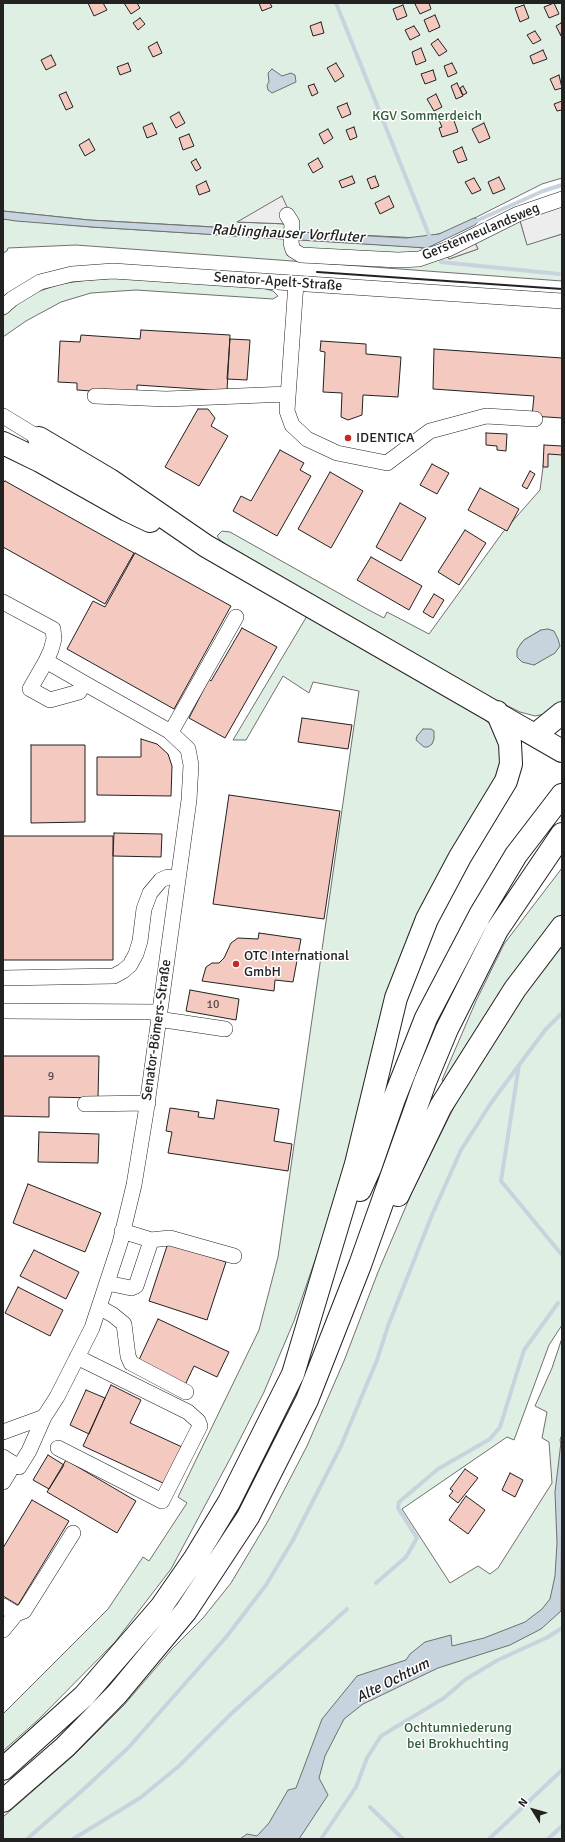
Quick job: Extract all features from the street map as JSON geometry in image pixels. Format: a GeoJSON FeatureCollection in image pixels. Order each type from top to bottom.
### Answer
{"type":"FeatureCollection","features":[{"type":"Feature","properties":{"kind":"highway"},"geometry":{"type":"LineString","coordinates":[[39,438],[110,480],[206,546],[497,712],[558,749]]}},
{"type":"Feature","properties":{"kind":"highway"},"geometry":{"type":"LineString","coordinates":[[3,443],[40,461],[127,510],[206,546]]}},
{"type":"Feature","properties":{"kind":"highway"},"geometry":{"type":"LineString","coordinates":[[3,1769],[84,1696],[161,1607],[195,1558],[229,1502],[293,1374],[356,1164],[396,998],[427,919],[460,857],[506,781],[511,764],[510,743],[497,712]]}},
{"type":"Feature","properties":{"kind":"highway"},"geometry":{"type":"LineString","coordinates":[[535,735],[562,712]]}},
{"type":"Feature","properties":{"kind":"highway"},"geometry":{"type":"LineString","coordinates":[[329,1258],[370,1168],[394,1098],[426,1018],[480,915],[516,855],[562,795]]}},
{"type":"Feature","properties":{"kind":"highway"},"geometry":{"type":"LineString","coordinates":[[3,1801],[65,1747],[112,1700],[186,1611],[248,1517],[307,1400],[360,1265],[425,1082],[447,1029],[497,930],[562,834]]}},
{"type":"Feature","properties":{"kind":"highway"},"geometry":{"type":"LineString","coordinates":[[360,1265],[402,1187],[441,1106],[515,989],[562,927]]}},
{"type":"Feature","properties":{"kind":"street","name":"Gerstenneulandsweg"},"geometry":{"type":"LineString","coordinates":[[290,229],[293,250],[301,255],[398,260],[419,259],[448,249],[518,214],[562,199]]}},
{"type":"Feature","properties":{"kind":"street","name":"Senator-Apelt-Straße"},"geometry":{"type":"LineString","coordinates":[[3,307],[12,299],[40,282],[72,274],[106,271],[562,301]]}},
{"type":"Feature","properties":{"kind":"street"},"geometry":{"type":"LineString","coordinates":[[296,283],[287,411],[292,425],[306,439],[337,453],[387,463],[430,431],[486,416],[535,419]]}},
{"type":"Feature","properties":{"kind":"street"},"geometry":{"type":"LineString","coordinates":[[95,396],[166,399],[288,394]]}},
{"type":"Feature","properties":{"kind":"street"},"geometry":{"type":"LineString","coordinates":[[3,416],[39,438]]}},
{"type":"Feature","properties":{"kind":"street"},"geometry":{"type":"LineString","coordinates":[[3,602],[53,629],[54,639],[52,650],[30,688],[50,700],[79,692],[84,683]]}},
{"type":"Feature","properties":{"kind":"street"},"geometry":{"type":"LineString","coordinates":[[171,732],[236,617]]}},
{"type":"Feature","properties":{"kind":"street","name":"Senator-Bömers-Straße"},"geometry":{"type":"LineString","coordinates":[[8,1461],[19,1467],[29,1451],[44,1417],[57,1397],[92,1328],[122,1231],[134,1185],[148,1103],[189,800],[191,765],[188,748],[171,732],[46,661]]}},
{"type":"Feature","properties":{"kind":"street"},"geometry":{"type":"LineString","coordinates":[[3,978],[114,976],[123,971],[130,965],[136,954],[140,941],[144,909],[150,893],[161,880],[168,877],[178,878]]}},
{"type":"Feature","properties":{"kind":"street"},"geometry":{"type":"LineString","coordinates":[[3,1011],[159,1015],[225,1029]]}},
{"type":"Feature","properties":{"kind":"street"},"geometry":{"type":"LineString","coordinates":[[85,1104],[148,1103]]}},
{"type":"Feature","properties":{"kind":"street"},"geometry":{"type":"LineString","coordinates":[[122,1231],[150,1240],[170,1238],[234,1256]]}},
{"type":"Feature","properties":{"kind":"street"},"geometry":{"type":"LineString","coordinates":[[107,1282],[131,1288],[136,1286],[150,1240]]}},
{"type":"Feature","properties":{"kind":"street"},"geometry":{"type":"LineString","coordinates":[[99,1307],[113,1315],[124,1324],[128,1356],[131,1363],[186,1392]]}},
{"type":"Feature","properties":{"kind":"street"},"geometry":{"type":"LineString","coordinates":[[58,1448],[162,1501],[200,1426],[198,1421],[188,1412],[77,1357]]}},
{"type":"Feature","properties":{"kind":"street"},"geometry":{"type":"LineString","coordinates":[[3,1432],[44,1417]]}},
{"type":"Feature","properties":{"kind":"street"},"geometry":{"type":"LineString","coordinates":[[3,1482],[8,1461]]}},
{"type":"Feature","properties":{"kind":"street"},"geometry":{"type":"LineString","coordinates":[[3,1630],[16,1614],[24,1611],[73,1534]]}},
{"type":"Feature","properties":{"kind":"street"},"geometry":{"type":"LineString","coordinates":[[3,1606],[16,1614]]}},
{"type":"Feature","properties":{"kind":"green space","name":"KGV Sommerdeich"},"geometry":{"type":"Polygon","coordinates":[[[3,3],[562,3],[562,178],[542,184],[447,232],[420,238],[296,232],[294,222],[238,222],[288,224],[287,231],[89,220],[3,211],[3,3]]]}},
{"type":"Feature","properties":{"kind":"green space"},"geometry":{"type":"Polygon","coordinates":[[[519,217],[527,244],[562,234],[562,281],[76,245],[8,248],[7,251],[3,253],[3,219],[92,227],[417,247],[445,253],[449,259],[478,249],[475,243],[519,217]]]}},
{"type":"Feature","properties":{"kind":"green space"},"geometry":{"type":"Polygon","coordinates":[[[117,278],[263,288],[273,291],[278,296],[273,299],[136,290],[91,293],[61,302],[26,321],[3,337],[3,316],[17,304],[37,292],[60,284],[117,278]]]}},
{"type":"Feature","properties":{"kind":"green space"},"geometry":{"type":"Polygon","coordinates":[[[545,452],[562,452],[562,701],[545,714],[535,716],[520,712],[496,700],[236,552],[217,536],[222,531],[230,532],[384,618],[387,612],[429,634],[503,532],[540,490],[545,452]],[[541,630],[524,640],[520,645],[534,665],[554,653],[541,630]]]}},
{"type":"Feature","properties":{"kind":"green space"},"geometry":{"type":"Polygon","coordinates":[[[307,616],[472,708],[492,726],[502,742],[503,762],[497,780],[460,841],[294,1321],[264,1392],[171,1569],[115,1642],[38,1720],[3,1751],[3,1714],[108,1609],[143,1557],[149,1561],[187,1503],[178,1497],[259,1330],[278,1257],[359,691],[313,682],[309,693],[283,676],[246,740],[233,740],[307,616]]]}},
{"type":"Feature","properties":{"kind":"green space"},"geometry":{"type":"Polygon","coordinates":[[[562,868],[562,915],[531,952],[445,1083],[442,1080],[476,1001],[504,944],[562,868]]]}},
{"type":"Feature","properties":{"kind":"green space","name":"Ochtumniederung bei Brokhuchting"},"geometry":{"type":"Polygon","coordinates":[[[562,945],[562,1325],[549,1345],[514,1440],[507,1437],[402,1509],[450,1583],[478,1566],[490,1574],[498,1568],[552,1483],[549,1442],[542,1438],[547,1412],[535,1406],[552,1368],[562,1338],[562,1434],[560,1440],[562,1449],[562,1839],[3,1839],[3,1817],[73,1756],[124,1705],[172,1649],[203,1618],[231,1583],[268,1521],[307,1446],[344,1361],[378,1272],[412,1192],[465,1085],[529,986],[562,945]]]}},
{"type":"Feature","properties":{"kind":"shaded area"},"geometry":{"type":"Polygon","coordinates":[[[282,196],[294,222],[288,224],[237,222],[282,196]]]}},
{"type":"Feature","properties":{"kind":"shaded area"},"geometry":{"type":"Polygon","coordinates":[[[562,202],[562,234],[527,245],[519,217],[562,202]]]}},
{"type":"Feature","properties":{"kind":"shaded area"},"geometry":{"type":"Polygon","coordinates":[[[475,243],[478,249],[449,259],[445,253],[475,243]]]}},
{"type":"Feature","properties":{"kind":"water"},"geometry":{"type":"Polygon","coordinates":[[[272,69],[282,76],[291,73],[295,75],[296,82],[272,93],[268,90],[267,85],[269,82],[268,73],[272,69]]]}},
{"type":"Feature","properties":{"kind":"water"},"geometry":{"type":"Polygon","coordinates":[[[3,211],[89,220],[406,238],[439,234],[474,218],[479,220],[475,225],[427,248],[16,221],[3,219],[3,211]]]}},
{"type":"Feature","properties":{"kind":"water"},"geometry":{"type":"Polygon","coordinates":[[[548,629],[554,631],[558,639],[560,646],[555,653],[534,665],[522,662],[517,657],[517,650],[520,645],[524,640],[541,630],[548,629]]]}},
{"type":"Feature","properties":{"kind":"water"},"geometry":{"type":"Polygon","coordinates":[[[423,729],[431,729],[434,731],[434,739],[432,744],[428,747],[424,747],[416,740],[417,736],[423,729]]]}},
{"type":"Feature","properties":{"kind":"water","name":"Alte Ochtum"},"geometry":{"type":"Polygon","coordinates":[[[562,1434],[561,1611],[541,1629],[510,1645],[438,1668],[363,1704],[344,1719],[325,1756],[319,1778],[328,1795],[299,1839],[240,1839],[247,1834],[257,1836],[269,1823],[288,1790],[296,1788],[322,1719],[357,1676],[406,1660],[410,1654],[425,1642],[451,1635],[452,1646],[484,1638],[525,1622],[542,1609],[550,1599],[555,1576],[557,1543],[555,1492],[562,1434]]]}},
{"type":"Feature","properties":{"kind":"building"},"geometry":{"type":"Polygon","coordinates":[[[88,3],[103,3],[107,10],[94,16],[88,3]]]}},
{"type":"Feature","properties":{"kind":"building"},"geometry":{"type":"Polygon","coordinates":[[[124,3],[137,3],[140,8],[131,14],[124,3]]]}},
{"type":"Feature","properties":{"kind":"building"},"geometry":{"type":"Polygon","coordinates":[[[259,3],[270,3],[272,7],[262,11],[259,3]]]}},
{"type":"Feature","properties":{"kind":"building"},"geometry":{"type":"Polygon","coordinates":[[[429,3],[431,9],[420,14],[415,4],[429,3]]]}},
{"type":"Feature","properties":{"kind":"building"},"geometry":{"type":"Polygon","coordinates":[[[554,3],[559,14],[549,18],[544,7],[554,3]]]}},
{"type":"Feature","properties":{"kind":"building"},"geometry":{"type":"Polygon","coordinates":[[[403,5],[407,16],[397,20],[393,9],[403,5]]]}},
{"type":"Feature","properties":{"kind":"building"},"geometry":{"type":"Polygon","coordinates":[[[524,5],[529,18],[520,22],[515,8],[524,5]]]}},
{"type":"Feature","properties":{"kind":"building"},"geometry":{"type":"Polygon","coordinates":[[[435,15],[440,27],[429,32],[424,20],[435,15]]]}},
{"type":"Feature","properties":{"kind":"building"},"geometry":{"type":"Polygon","coordinates":[[[140,18],[145,24],[138,30],[133,23],[140,18]]]}},
{"type":"Feature","properties":{"kind":"building"},"geometry":{"type":"Polygon","coordinates":[[[321,22],[324,33],[313,36],[310,26],[321,22]]]}},
{"type":"Feature","properties":{"kind":"building"},"geometry":{"type":"Polygon","coordinates":[[[561,23],[562,26],[561,36],[556,26],[561,23]]]}},
{"type":"Feature","properties":{"kind":"building"},"geometry":{"type":"Polygon","coordinates":[[[414,26],[420,35],[410,40],[405,30],[414,26]]]}},
{"type":"Feature","properties":{"kind":"building"},"geometry":{"type":"Polygon","coordinates":[[[535,31],[541,40],[533,44],[527,35],[535,31]]]}},
{"type":"Feature","properties":{"kind":"building"},"geometry":{"type":"Polygon","coordinates":[[[438,39],[447,51],[439,56],[431,44],[438,39]]]}},
{"type":"Feature","properties":{"kind":"building"},"geometry":{"type":"Polygon","coordinates":[[[157,42],[162,53],[153,57],[148,47],[157,42]]]}},
{"type":"Feature","properties":{"kind":"building"},"geometry":{"type":"Polygon","coordinates":[[[421,48],[426,61],[416,65],[412,52],[421,48]]]}},
{"type":"Feature","properties":{"kind":"building"},"geometry":{"type":"Polygon","coordinates":[[[543,50],[547,59],[533,64],[530,56],[543,50]]]}},
{"type":"Feature","properties":{"kind":"building"},"geometry":{"type":"Polygon","coordinates":[[[51,55],[56,65],[46,70],[41,60],[51,55]]]}},
{"type":"Feature","properties":{"kind":"building"},"geometry":{"type":"Polygon","coordinates":[[[128,63],[131,71],[120,75],[117,67],[128,63]]]}},
{"type":"Feature","properties":{"kind":"building"},"geometry":{"type":"Polygon","coordinates":[[[336,63],[344,76],[335,82],[327,68],[336,63]]]}},
{"type":"Feature","properties":{"kind":"building"},"geometry":{"type":"Polygon","coordinates":[[[452,63],[457,73],[448,77],[444,66],[452,63]]]}},
{"type":"Feature","properties":{"kind":"building"},"geometry":{"type":"Polygon","coordinates":[[[433,70],[436,80],[425,84],[421,74],[433,70]]]}},
{"type":"Feature","properties":{"kind":"building"},"geometry":{"type":"Polygon","coordinates":[[[559,75],[562,88],[555,90],[550,79],[559,75]]]}},
{"type":"Feature","properties":{"kind":"building"},"geometry":{"type":"Polygon","coordinates":[[[457,83],[463,96],[456,99],[451,86],[457,83]]]}},
{"type":"Feature","properties":{"kind":"building"},"geometry":{"type":"Polygon","coordinates":[[[314,84],[318,93],[312,96],[308,86],[314,84]]]}},
{"type":"Feature","properties":{"kind":"building"},"geometry":{"type":"Polygon","coordinates":[[[463,86],[467,93],[463,95],[460,88],[463,86]]]}},
{"type":"Feature","properties":{"kind":"building"},"geometry":{"type":"Polygon","coordinates":[[[66,92],[73,107],[66,110],[59,95],[66,92]]]}},
{"type":"Feature","properties":{"kind":"building"},"geometry":{"type":"Polygon","coordinates":[[[436,94],[442,107],[434,111],[427,99],[436,94]]]}},
{"type":"Feature","properties":{"kind":"building"},"geometry":{"type":"Polygon","coordinates":[[[562,101],[562,110],[557,111],[554,104],[562,101]]]}},
{"type":"Feature","properties":{"kind":"building"},"geometry":{"type":"Polygon","coordinates":[[[347,103],[351,114],[342,118],[337,107],[347,103]]]}},
{"type":"Feature","properties":{"kind":"building"},"geometry":{"type":"Polygon","coordinates":[[[179,112],[185,123],[176,128],[170,117],[179,112]]]}},
{"type":"Feature","properties":{"kind":"building"},"geometry":{"type":"Polygon","coordinates":[[[452,115],[458,132],[442,137],[439,128],[442,127],[439,120],[452,115]]]}},
{"type":"Feature","properties":{"kind":"building"},"geometry":{"type":"Polygon","coordinates":[[[152,123],[157,134],[147,138],[143,127],[152,123]]]}},
{"type":"Feature","properties":{"kind":"building"},"geometry":{"type":"Polygon","coordinates":[[[484,123],[490,138],[479,143],[472,129],[484,123]]]}},
{"type":"Feature","properties":{"kind":"building"},"geometry":{"type":"Polygon","coordinates":[[[354,127],[357,137],[350,140],[346,130],[354,127]]]}},
{"type":"Feature","properties":{"kind":"building"},"geometry":{"type":"Polygon","coordinates":[[[328,129],[333,138],[324,144],[319,134],[328,129]]]}},
{"type":"Feature","properties":{"kind":"building"},"geometry":{"type":"Polygon","coordinates":[[[189,134],[194,146],[183,150],[179,138],[189,134]]]}},
{"type":"Feature","properties":{"kind":"building"},"geometry":{"type":"Polygon","coordinates":[[[89,139],[95,150],[85,156],[79,145],[89,139]]]}},
{"type":"Feature","properties":{"kind":"building"},"geometry":{"type":"Polygon","coordinates":[[[462,147],[467,160],[458,163],[453,151],[462,147]]]}},
{"type":"Feature","properties":{"kind":"building"},"geometry":{"type":"Polygon","coordinates":[[[318,158],[323,167],[313,173],[308,164],[318,158]]]}},
{"type":"Feature","properties":{"kind":"building"},"geometry":{"type":"Polygon","coordinates":[[[196,159],[201,168],[196,171],[191,162],[196,159]]]}},
{"type":"Feature","properties":{"kind":"building"},"geometry":{"type":"Polygon","coordinates":[[[352,176],[355,183],[342,188],[339,181],[352,176]]]}},
{"type":"Feature","properties":{"kind":"building"},"geometry":{"type":"Polygon","coordinates":[[[375,176],[379,186],[371,189],[367,179],[375,176]]]}},
{"type":"Feature","properties":{"kind":"building"},"geometry":{"type":"Polygon","coordinates":[[[499,177],[505,189],[493,194],[488,182],[499,177]]]}},
{"type":"Feature","properties":{"kind":"building"},"geometry":{"type":"Polygon","coordinates":[[[474,178],[481,190],[472,194],[465,182],[474,178]]]}},
{"type":"Feature","properties":{"kind":"building"},"geometry":{"type":"Polygon","coordinates":[[[206,181],[210,191],[199,195],[196,186],[206,181]]]}},
{"type":"Feature","properties":{"kind":"building"},"geometry":{"type":"Polygon","coordinates":[[[389,196],[394,207],[380,214],[375,203],[389,196]]]}},
{"type":"Feature","properties":{"kind":"building"},"geometry":{"type":"Polygon","coordinates":[[[141,330],[230,335],[227,391],[137,385],[137,394],[77,390],[77,383],[58,382],[60,341],[80,342],[81,335],[140,339],[141,330]]]}},
{"type":"Feature","properties":{"kind":"building"},"geometry":{"type":"Polygon","coordinates":[[[230,339],[250,340],[247,380],[227,379],[230,339]]]}},
{"type":"Feature","properties":{"kind":"building"},"geometry":{"type":"Polygon","coordinates":[[[321,341],[366,344],[366,354],[401,357],[398,397],[363,395],[362,415],[348,420],[341,417],[342,393],[323,392],[325,352],[320,351],[321,341]]]}},
{"type":"Feature","properties":{"kind":"building"},"geometry":{"type":"Polygon","coordinates":[[[434,349],[562,358],[562,418],[532,416],[534,396],[433,389],[434,349]]]}},
{"type":"Feature","properties":{"kind":"building"},"geometry":{"type":"Polygon","coordinates":[[[198,409],[208,409],[215,418],[211,426],[228,436],[199,486],[165,467],[198,409]]]}},
{"type":"Feature","properties":{"kind":"building"},"geometry":{"type":"Polygon","coordinates":[[[486,433],[507,434],[506,451],[497,450],[497,446],[486,445],[486,433]]]}},
{"type":"Feature","properties":{"kind":"building"},"geometry":{"type":"Polygon","coordinates":[[[544,445],[562,446],[562,455],[548,454],[548,467],[543,467],[544,445]]]}},
{"type":"Feature","properties":{"kind":"building"},"geometry":{"type":"Polygon","coordinates":[[[280,450],[304,463],[300,470],[311,476],[277,536],[233,511],[241,496],[251,501],[280,450]]]}},
{"type":"Feature","properties":{"kind":"building"},"geometry":{"type":"Polygon","coordinates":[[[432,464],[449,473],[437,494],[420,485],[432,464]]]}},
{"type":"Feature","properties":{"kind":"building"},"geometry":{"type":"Polygon","coordinates":[[[530,471],[535,474],[527,489],[522,486],[530,471]]]}},
{"type":"Feature","properties":{"kind":"building"},"geometry":{"type":"Polygon","coordinates":[[[330,472],[363,491],[331,548],[298,529],[330,472]]]}},
{"type":"Feature","properties":{"kind":"building"},"geometry":{"type":"Polygon","coordinates":[[[5,481],[134,553],[105,604],[3,547],[3,483],[5,481]]]}},
{"type":"Feature","properties":{"kind":"building"},"geometry":{"type":"Polygon","coordinates":[[[480,488],[519,509],[507,531],[468,510],[480,488]]]}},
{"type":"Feature","properties":{"kind":"building"},"geometry":{"type":"Polygon","coordinates":[[[400,503],[426,518],[401,561],[376,547],[400,503]]]}},
{"type":"Feature","properties":{"kind":"building"},"geometry":{"type":"Polygon","coordinates":[[[465,530],[486,543],[459,585],[438,572],[465,530]]]}},
{"type":"Feature","properties":{"kind":"building"},"geometry":{"type":"Polygon","coordinates":[[[135,553],[231,606],[174,709],[67,649],[93,601],[105,607],[135,553]]]}},
{"type":"Feature","properties":{"kind":"building"},"geometry":{"type":"Polygon","coordinates":[[[371,557],[422,586],[409,610],[357,580],[371,557]]]}},
{"type":"Feature","properties":{"kind":"building"},"geometry":{"type":"Polygon","coordinates":[[[434,594],[444,600],[433,618],[423,612],[434,594]]]}},
{"type":"Feature","properties":{"kind":"building"},"geometry":{"type":"Polygon","coordinates":[[[242,628],[277,647],[225,738],[189,718],[209,679],[211,681],[242,628]]]}},
{"type":"Feature","properties":{"kind":"building"},"geometry":{"type":"Polygon","coordinates":[[[302,718],[352,725],[348,749],[298,742],[302,718]]]}},
{"type":"Feature","properties":{"kind":"building"},"geometry":{"type":"Polygon","coordinates":[[[141,739],[157,744],[168,754],[172,766],[171,796],[97,795],[97,757],[141,757],[141,739]]]}},
{"type":"Feature","properties":{"kind":"building"},"geometry":{"type":"Polygon","coordinates":[[[31,745],[85,745],[85,822],[31,823],[31,745]]]}},
{"type":"Feature","properties":{"kind":"building"},"geometry":{"type":"Polygon","coordinates":[[[229,795],[340,811],[324,919],[213,904],[229,795]]]}},
{"type":"Feature","properties":{"kind":"building"},"geometry":{"type":"Polygon","coordinates":[[[114,833],[162,834],[161,857],[113,856],[114,833]]]}},
{"type":"Feature","properties":{"kind":"building"},"geometry":{"type":"Polygon","coordinates":[[[3,836],[113,836],[113,960],[3,960],[3,836]]]}},
{"type":"Feature","properties":{"kind":"building"},"geometry":{"type":"Polygon","coordinates":[[[259,933],[301,939],[293,982],[275,980],[274,991],[202,981],[206,967],[212,963],[219,963],[224,958],[231,943],[238,938],[258,939],[259,933]]]}},
{"type":"Feature","properties":{"kind":"building"},"geometry":{"type":"Polygon","coordinates":[[[190,990],[239,999],[236,1020],[186,1011],[190,990]]]}},
{"type":"Feature","properties":{"kind":"building"},"geometry":{"type":"Polygon","coordinates":[[[3,1056],[99,1056],[98,1098],[49,1097],[49,1117],[3,1116],[3,1056]]]}},
{"type":"Feature","properties":{"kind":"building"},"geometry":{"type":"Polygon","coordinates":[[[217,1100],[279,1109],[274,1141],[292,1144],[288,1171],[168,1153],[172,1132],[166,1131],[170,1108],[199,1112],[198,1117],[214,1119],[217,1100]]]}},
{"type":"Feature","properties":{"kind":"building"},"geometry":{"type":"Polygon","coordinates":[[[39,1132],[99,1134],[98,1163],[38,1162],[39,1132]]]}},
{"type":"Feature","properties":{"kind":"building"},"geometry":{"type":"Polygon","coordinates":[[[28,1184],[101,1213],[85,1252],[13,1223],[28,1184]]]}},
{"type":"Feature","properties":{"kind":"building"},"geometry":{"type":"Polygon","coordinates":[[[168,1243],[226,1262],[207,1320],[149,1301],[168,1243]]]}},
{"type":"Feature","properties":{"kind":"building"},"geometry":{"type":"Polygon","coordinates":[[[34,1250],[79,1272],[66,1299],[20,1276],[34,1250]]]}},
{"type":"Feature","properties":{"kind":"building"},"geometry":{"type":"Polygon","coordinates":[[[18,1287],[63,1310],[50,1336],[5,1313],[18,1287]]]}},
{"type":"Feature","properties":{"kind":"building"},"geometry":{"type":"Polygon","coordinates":[[[158,1319],[229,1352],[217,1377],[194,1366],[185,1385],[138,1362],[158,1319]]]}},
{"type":"Feature","properties":{"kind":"building"},"geometry":{"type":"Polygon","coordinates":[[[111,1385],[141,1400],[130,1423],[182,1447],[165,1484],[83,1446],[111,1385]]]}},
{"type":"Feature","properties":{"kind":"building"},"geometry":{"type":"Polygon","coordinates":[[[86,1390],[105,1398],[89,1434],[70,1425],[86,1390]]]}},
{"type":"Feature","properties":{"kind":"building"},"geometry":{"type":"Polygon","coordinates":[[[48,1455],[64,1465],[49,1489],[33,1480],[48,1455]]]}},
{"type":"Feature","properties":{"kind":"building"},"geometry":{"type":"Polygon","coordinates":[[[66,1460],[136,1501],[117,1533],[47,1492],[66,1460]]]}},
{"type":"Feature","properties":{"kind":"building"},"geometry":{"type":"Polygon","coordinates":[[[465,1469],[478,1478],[458,1503],[449,1496],[453,1491],[450,1489],[465,1469]]]}},
{"type":"Feature","properties":{"kind":"building"},"geometry":{"type":"Polygon","coordinates":[[[510,1473],[523,1480],[515,1497],[502,1490],[510,1473]]]}},
{"type":"Feature","properties":{"kind":"building"},"geometry":{"type":"Polygon","coordinates":[[[466,1496],[485,1510],[468,1534],[449,1520],[466,1496]]]}},
{"type":"Feature","properties":{"kind":"building"},"geometry":{"type":"Polygon","coordinates":[[[32,1500],[69,1521],[18,1605],[3,1596],[3,1548],[32,1500]]]}},
{"type":"Feature","properties":{"kind":"waterway"},"geometry":{"type":"LineString","coordinates":[[336,3],[431,240]]}},
{"type":"Feature","properties":{"kind":"waterway","name":"Rablinghauser Vorfluter"},"geometry":{"type":"LineString","coordinates":[[476,221],[543,191],[562,185]]}},
{"type":"Feature","properties":{"kind":"waterway"},"geometry":{"type":"LineString","coordinates":[[441,262],[559,274]]}},
{"type":"Feature","properties":{"kind":"waterway"},"geometry":{"type":"LineString","coordinates":[[27,1839],[129,1747],[227,1636],[266,1585],[293,1540],[341,1446],[377,1360],[388,1326],[432,1215],[461,1150],[491,1103],[519,1065],[546,1029],[562,1013]]}},
{"type":"Feature","properties":{"kind":"waterway"},"geometry":{"type":"LineString","coordinates":[[519,1065],[501,1181],[562,1255]]}},
{"type":"Feature","properties":{"kind":"waterway"},"geometry":{"type":"LineString","coordinates":[[376,1583],[406,1557],[417,1538],[398,1508],[399,1502],[438,1469],[490,1439],[500,1427],[524,1350],[558,1303]]}},
{"type":"Feature","properties":{"kind":"waterway"},"geometry":{"type":"LineString","coordinates":[[73,1839],[140,1798],[179,1766],[232,1713],[347,1609]]}},
{"type":"Feature","properties":{"kind":"waterway"},"geometry":{"type":"LineString","coordinates":[[321,1839],[356,1787],[367,1758],[381,1736],[444,1698],[466,1679],[498,1660],[548,1637],[562,1628]]}},
{"type":"Feature","properties":{"kind":"waterway"},"geometry":{"type":"LineString","coordinates":[[489,1839],[562,1770]]}},
{"type":"Feature","properties":{"kind":"waterway"},"geometry":{"type":"LineString","coordinates":[[370,1807],[403,1839]]}},
{"type":"Feature","properties":{"kind":"waterway"},"geometry":{"type":"LineString","coordinates":[[548,1839],[562,1826]]}},
{"type":"Feature","properties":{"kind":"wall"},"geometry":{"type":"LineString","coordinates":[[317,272],[562,289]]}},
{"type":"Feature","properties":{"kind":"place","name":"IDENTICA"},"geometry":{"type":"Point","coordinates":[348,438]}},
{"type":"Feature","properties":{"kind":"place","name":"OTC International GmbH"},"geometry":{"type":"Point","coordinates":[236,964]}}]}
